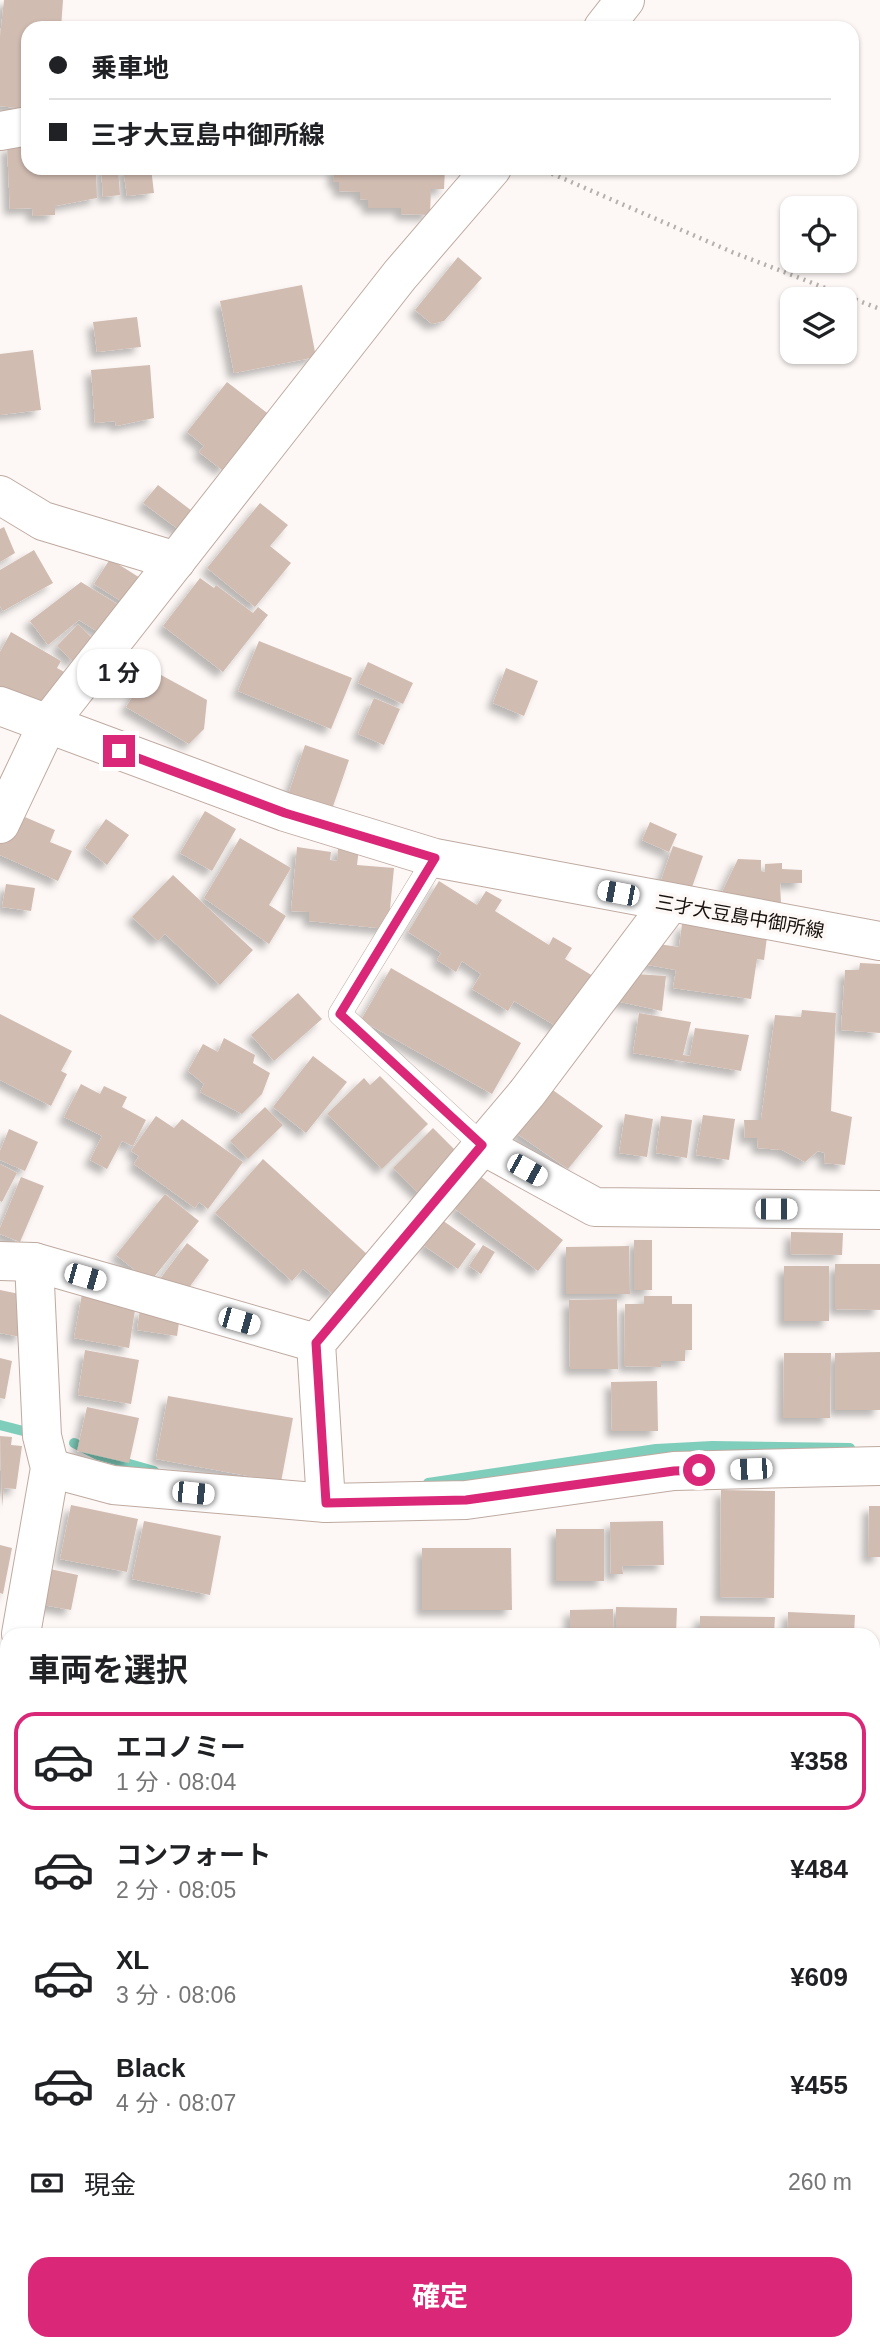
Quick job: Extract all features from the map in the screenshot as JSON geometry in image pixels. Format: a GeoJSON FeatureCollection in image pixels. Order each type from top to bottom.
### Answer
{"type":"FeatureCollection","features":[{"type":"Feature","properties":{"kind":"street"},"geometry":{"type":"LineString","coordinates":[[608,21],[625,0]]}},
{"type":"Feature","properties":{"kind":"street"},"geometry":{"type":"LineString","coordinates":[[0,131],[21,127]]}},
{"type":"Feature","properties":{"kind":"street"},"geometry":{"type":"LineString","coordinates":[[0,824],[47,725],[400,275],[486,175]]}},
{"type":"Feature","properties":{"kind":"street"},"geometry":{"type":"LineString","coordinates":[[0,495],[43,521],[176,561]]}},
{"type":"Feature","properties":{"kind":"street","name":"三才大豆島中御所線"},"geometry":{"type":"LineString","coordinates":[[0,706],[285,813],[435,858],[880,941]]}},
{"type":"Feature","properties":{"kind":"street"},"geometry":{"type":"LineString","coordinates":[[326,1503],[316,1343],[527,1093],[670,903]]}},
{"type":"Feature","properties":{"kind":"street"},"geometry":{"type":"LineString","coordinates":[[482,1145],[595,1207],[880,1210]]}},
{"type":"Feature","properties":{"kind":"street"},"geometry":{"type":"LineString","coordinates":[[21,1628],[50,1468],[42,1436],[17,1262],[316,1343]]}},
{"type":"Feature","properties":{"kind":"street"},"geometry":{"type":"LineString","coordinates":[[50,1468],[114,1485],[326,1503],[466,1500],[674,1471],[880,1466]]}},
{"type":"Feature","properties":{"kind":"lane"},"geometry":{"type":"LineString","coordinates":[[435,858],[340,1014],[482,1145]]}},
{"type":"Feature","properties":{"kind":"path"},"geometry":{"type":"LineString","coordinates":[[556,175],[732,252],[880,309]]}},
{"type":"Feature","properties":{"kind":"building"},"geometry":{"type":"Polygon","coordinates":[[[4,0],[63,0],[62,21],[21,21],[21,109],[0,106],[0,37],[4,0]]]}},
{"type":"Feature","properties":{"kind":"building"},"geometry":{"type":"Polygon","coordinates":[[[21,145],[21,175],[96,175],[97,198],[55,206],[55,215],[33,216],[32,208],[10,209],[7,146],[21,145]]]}},
{"type":"Feature","properties":{"kind":"building"},"geometry":{"type":"Polygon","coordinates":[[[101,175],[119,175],[120,195],[103,197],[101,175]]]}},
{"type":"Feature","properties":{"kind":"building"},"geometry":{"type":"Polygon","coordinates":[[[124,175],[152,175],[154,193],[127,196],[124,175]]]}},
{"type":"Feature","properties":{"kind":"building"},"geometry":{"type":"Polygon","coordinates":[[[334,175],[445,175],[444,189],[431,189],[430,215],[401,214],[401,208],[368,208],[368,200],[360,199],[360,192],[339,191],[339,182],[333,182],[334,175]]]}},
{"type":"Feature","properties":{"kind":"building"},"geometry":{"type":"Polygon","coordinates":[[[458,257],[482,278],[444,321],[432,324],[415,310],[458,257]]]}},
{"type":"Feature","properties":{"kind":"building"},"geometry":{"type":"Polygon","coordinates":[[[302,285],[316,357],[234,373],[220,301],[302,285]]]}},
{"type":"Feature","properties":{"kind":"building"},"geometry":{"type":"Polygon","coordinates":[[[137,317],[141,347],[97,352],[93,322],[137,317]]]}},
{"type":"Feature","properties":{"kind":"building"},"geometry":{"type":"Polygon","coordinates":[[[33,350],[41,410],[0,415],[0,354],[33,350]]]}},
{"type":"Feature","properties":{"kind":"building"},"geometry":{"type":"Polygon","coordinates":[[[150,365],[154,418],[116,426],[115,421],[95,423],[91,370],[150,365]]]}},
{"type":"Feature","properties":{"kind":"building"},"geometry":{"type":"Polygon","coordinates":[[[227,382],[275,419],[249,452],[241,446],[222,470],[199,452],[204,446],[187,432],[227,382]]]}},
{"type":"Feature","properties":{"kind":"building"},"geometry":{"type":"Polygon","coordinates":[[[158,485],[196,514],[182,532],[143,503],[158,485]]]}},
{"type":"Feature","properties":{"kind":"building"},"geometry":{"type":"Polygon","coordinates":[[[260,503],[288,525],[270,546],[291,563],[255,607],[207,568],[260,503]]]}},
{"type":"Feature","properties":{"kind":"building"},"geometry":{"type":"Polygon","coordinates":[[[4,527],[15,553],[0,562],[0,529],[4,527]]]}},
{"type":"Feature","properties":{"kind":"building"},"geometry":{"type":"Polygon","coordinates":[[[34,550],[53,583],[3,611],[0,606],[0,570],[34,550]]]}},
{"type":"Feature","properties":{"kind":"building"},"geometry":{"type":"Polygon","coordinates":[[[110,559],[145,581],[129,606],[94,584],[110,559]]]}},
{"type":"Feature","properties":{"kind":"building"},"geometry":{"type":"Polygon","coordinates":[[[200,578],[214,588],[216,585],[253,613],[258,607],[268,615],[223,672],[163,626],[200,578]]]}},
{"type":"Feature","properties":{"kind":"building"},"geometry":{"type":"Polygon","coordinates":[[[81,582],[127,610],[106,637],[79,620],[48,645],[30,621],[81,582]]]}},
{"type":"Feature","properties":{"kind":"building"},"geometry":{"type":"Polygon","coordinates":[[[78,624],[94,640],[73,662],[57,646],[78,624]]]}},
{"type":"Feature","properties":{"kind":"building"},"geometry":{"type":"Polygon","coordinates":[[[11,632],[61,661],[57,668],[70,675],[46,717],[0,691],[0,652],[11,632]]]}},
{"type":"Feature","properties":{"kind":"building"},"geometry":{"type":"Polygon","coordinates":[[[259,641],[352,678],[331,729],[238,691],[259,641]]]}},
{"type":"Feature","properties":{"kind":"building"},"geometry":{"type":"Polygon","coordinates":[[[368,662],[413,683],[403,704],[358,683],[368,662]]]}},
{"type":"Feature","properties":{"kind":"building"},"geometry":{"type":"Polygon","coordinates":[[[506,668],[538,681],[524,716],[493,703],[506,668]]]}},
{"type":"Feature","properties":{"kind":"building"},"geometry":{"type":"Polygon","coordinates":[[[150,669],[207,700],[204,729],[189,744],[126,707],[150,669]]]}},
{"type":"Feature","properties":{"kind":"building"},"geometry":{"type":"Polygon","coordinates":[[[374,698],[400,709],[384,745],[358,734],[374,698]]]}},
{"type":"Feature","properties":{"kind":"building"},"geometry":{"type":"Polygon","coordinates":[[[305,745],[349,760],[330,815],[286,801],[305,745]]]}},
{"type":"Feature","properties":{"kind":"building"},"geometry":{"type":"Polygon","coordinates":[[[11,811],[55,830],[50,842],[72,851],[58,881],[0,855],[0,836],[11,811]]]}},
{"type":"Feature","properties":{"kind":"building"},"geometry":{"type":"Polygon","coordinates":[[[205,811],[236,829],[212,871],[180,853],[205,811]]]}},
{"type":"Feature","properties":{"kind":"building"},"geometry":{"type":"Polygon","coordinates":[[[106,819],[129,835],[107,865],[85,848],[106,819]]]}},
{"type":"Feature","properties":{"kind":"building"},"geometry":{"type":"Polygon","coordinates":[[[650,822],[677,834],[669,852],[642,840],[650,822]]]}},
{"type":"Feature","properties":{"kind":"building"},"geometry":{"type":"Polygon","coordinates":[[[240,838],[291,868],[269,905],[286,916],[269,944],[204,898],[240,838]]]}},
{"type":"Feature","properties":{"kind":"building"},"geometry":{"type":"Polygon","coordinates":[[[673,846],[703,856],[691,890],[661,880],[673,846]]]}},
{"type":"Feature","properties":{"kind":"building"},"geometry":{"type":"Polygon","coordinates":[[[297,847],[331,852],[330,860],[337,861],[338,847],[359,848],[357,865],[394,868],[388,929],[309,921],[309,912],[291,911],[297,847]]]}},
{"type":"Feature","properties":{"kind":"building"},"geometry":{"type":"Polygon","coordinates":[[[738,859],[761,860],[761,871],[765,872],[765,864],[782,863],[782,869],[802,870],[802,883],[780,883],[781,904],[722,892],[738,859]]]}},
{"type":"Feature","properties":{"kind":"building"},"geometry":{"type":"Polygon","coordinates":[[[173,875],[253,950],[220,985],[165,934],[158,941],[132,917],[173,875]]]}},
{"type":"Feature","properties":{"kind":"building"},"geometry":{"type":"Polygon","coordinates":[[[439,881],[477,905],[486,891],[502,900],[495,911],[549,945],[553,937],[572,948],[565,959],[593,976],[561,1029],[514,1001],[508,1011],[472,989],[481,974],[462,961],[456,972],[437,960],[441,953],[408,932],[439,881]]]}},
{"type":"Feature","properties":{"kind":"building"},"geometry":{"type":"Polygon","coordinates":[[[6,884],[35,888],[31,911],[2,907],[6,884]]]}},
{"type":"Feature","properties":{"kind":"building"},"geometry":{"type":"Polygon","coordinates":[[[682,924],[767,937],[764,960],[757,959],[751,999],[673,988],[676,970],[648,965],[651,943],[679,947],[682,924]]]}},
{"type":"Feature","properties":{"kind":"building"},"geometry":{"type":"Polygon","coordinates":[[[860,963],[880,964],[880,1033],[841,1030],[845,970],[859,970],[860,963]]]}},
{"type":"Feature","properties":{"kind":"building"},"geometry":{"type":"Polygon","coordinates":[[[391,968],[521,1043],[492,1094],[361,1020],[391,968]]]}},
{"type":"Feature","properties":{"kind":"building"},"geometry":{"type":"Polygon","coordinates":[[[636,974],[666,976],[662,1011],[616,1001],[636,974]]]}},
{"type":"Feature","properties":{"kind":"building"},"geometry":{"type":"Polygon","coordinates":[[[298,993],[322,1019],[274,1061],[251,1035],[298,993]]]}},
{"type":"Feature","properties":{"kind":"building"},"geometry":{"type":"Polygon","coordinates":[[[802,1010],[836,1013],[831,1111],[852,1117],[845,1165],[824,1163],[825,1153],[818,1151],[805,1162],[782,1150],[758,1148],[757,1138],[745,1138],[744,1120],[761,1120],[775,1015],[801,1017],[802,1010]]]}},
{"type":"Feature","properties":{"kind":"building"},"geometry":{"type":"Polygon","coordinates":[[[639,1013],[691,1022],[683,1055],[690,1056],[695,1028],[749,1035],[741,1071],[633,1053],[639,1013]]]}},
{"type":"Feature","properties":{"kind":"building"},"geometry":{"type":"Polygon","coordinates":[[[0,1014],[72,1051],[61,1071],[67,1074],[51,1106],[0,1080],[0,1014]]]}},
{"type":"Feature","properties":{"kind":"building"},"geometry":{"type":"Polygon","coordinates":[[[224,1038],[255,1055],[253,1063],[270,1073],[262,1094],[242,1114],[200,1092],[204,1084],[188,1071],[203,1044],[218,1052],[224,1038]]]}},
{"type":"Feature","properties":{"kind":"building"},"geometry":{"type":"Polygon","coordinates":[[[313,1056],[347,1082],[306,1133],[273,1107],[313,1056]]]}},
{"type":"Feature","properties":{"kind":"building"},"geometry":{"type":"Polygon","coordinates":[[[380,1076],[428,1124],[382,1169],[327,1114],[364,1078],[370,1085],[380,1076]]]}},
{"type":"Feature","properties":{"kind":"building"},"geometry":{"type":"Polygon","coordinates":[[[81,1084],[100,1094],[104,1086],[127,1097],[122,1107],[146,1120],[133,1146],[122,1141],[107,1169],[90,1160],[102,1136],[64,1117],[81,1084]]]}},
{"type":"Feature","properties":{"kind":"building"},"geometry":{"type":"Polygon","coordinates":[[[550,1088],[603,1126],[568,1169],[516,1133],[550,1088]]]}},
{"type":"Feature","properties":{"kind":"building"},"geometry":{"type":"Polygon","coordinates":[[[265,1107],[283,1125],[248,1159],[230,1141],[265,1107]]]}},
{"type":"Feature","properties":{"kind":"building"},"geometry":{"type":"Polygon","coordinates":[[[625,1114],[653,1119],[647,1157],[619,1153],[625,1114]]]}},
{"type":"Feature","properties":{"kind":"building"},"geometry":{"type":"Polygon","coordinates":[[[703,1115],[735,1119],[729,1160],[696,1155],[703,1115]]]}},
{"type":"Feature","properties":{"kind":"building"},"geometry":{"type":"Polygon","coordinates":[[[156,1116],[174,1128],[182,1119],[243,1162],[208,1209],[199,1202],[195,1208],[134,1164],[139,1156],[131,1151],[156,1116]]]}},
{"type":"Feature","properties":{"kind":"building"},"geometry":{"type":"Polygon","coordinates":[[[661,1116],[692,1120],[687,1158],[656,1153],[661,1116]]]}},
{"type":"Feature","properties":{"kind":"building"},"geometry":{"type":"Polygon","coordinates":[[[433,1128],[461,1156],[421,1196],[393,1168],[433,1128]]]}},
{"type":"Feature","properties":{"kind":"building"},"geometry":{"type":"Polygon","coordinates":[[[9,1129],[38,1142],[25,1171],[0,1160],[0,1151],[9,1129]]]}},
{"type":"Feature","properties":{"kind":"building"},"geometry":{"type":"Polygon","coordinates":[[[263,1159],[368,1255],[334,1295],[303,1269],[292,1281],[215,1213],[263,1159]]]}},
{"type":"Feature","properties":{"kind":"building"},"geometry":{"type":"Polygon","coordinates":[[[0,1164],[17,1173],[2,1202],[0,1201],[0,1164]]]}},
{"type":"Feature","properties":{"kind":"building"},"geometry":{"type":"Polygon","coordinates":[[[480,1176],[563,1240],[538,1271],[455,1209],[480,1176]]]}},
{"type":"Feature","properties":{"kind":"building"},"geometry":{"type":"Polygon","coordinates":[[[21,1177],[44,1186],[20,1242],[0,1234],[0,1228],[21,1177]]]}},
{"type":"Feature","properties":{"kind":"building"},"geometry":{"type":"Polygon","coordinates":[[[165,1194],[199,1221],[150,1282],[116,1255],[165,1194]]]}},
{"type":"Feature","properties":{"kind":"building"},"geometry":{"type":"Polygon","coordinates":[[[442,1220],[476,1244],[458,1269],[423,1245],[442,1220]]]}},
{"type":"Feature","properties":{"kind":"building"},"geometry":{"type":"Polygon","coordinates":[[[791,1232],[843,1233],[842,1255],[790,1254],[791,1232]]]}},
{"type":"Feature","properties":{"kind":"building"},"geometry":{"type":"Polygon","coordinates":[[[634,1240],[652,1240],[652,1290],[634,1290],[634,1240]]]}},
{"type":"Feature","properties":{"kind":"building"},"geometry":{"type":"Polygon","coordinates":[[[187,1243],[209,1260],[183,1296],[160,1279],[187,1243]]]}},
{"type":"Feature","properties":{"kind":"building"},"geometry":{"type":"Polygon","coordinates":[[[483,1245],[495,1252],[481,1274],[469,1266],[483,1245]]]}},
{"type":"Feature","properties":{"kind":"building"},"geometry":{"type":"Polygon","coordinates":[[[629,1246],[630,1294],[566,1294],[566,1247],[629,1246]]]}},
{"type":"Feature","properties":{"kind":"building"},"geometry":{"type":"Polygon","coordinates":[[[835,1264],[880,1264],[880,1310],[835,1309],[835,1264]]]}},
{"type":"Feature","properties":{"kind":"building"},"geometry":{"type":"Polygon","coordinates":[[[784,1266],[829,1266],[829,1321],[784,1321],[784,1266]]]}},
{"type":"Feature","properties":{"kind":"building"},"geometry":{"type":"Polygon","coordinates":[[[0,1290],[29,1296],[21,1337],[0,1333],[0,1290]]]}},
{"type":"Feature","properties":{"kind":"building"},"geometry":{"type":"Polygon","coordinates":[[[82,1294],[136,1304],[129,1348],[74,1338],[82,1294]]]}},
{"type":"Feature","properties":{"kind":"building"},"geometry":{"type":"Polygon","coordinates":[[[644,1296],[672,1296],[672,1304],[692,1304],[692,1350],[685,1350],[685,1361],[661,1361],[661,1367],[624,1366],[625,1304],[644,1304],[644,1296]]]}},
{"type":"Feature","properties":{"kind":"building"},"geometry":{"type":"Polygon","coordinates":[[[617,1299],[618,1369],[570,1369],[569,1300],[617,1299]]]}},
{"type":"Feature","properties":{"kind":"building"},"geometry":{"type":"Polygon","coordinates":[[[140,1309],[180,1315],[177,1336],[137,1330],[140,1309]]]}},
{"type":"Feature","properties":{"kind":"building"},"geometry":{"type":"Polygon","coordinates":[[[85,1350],[139,1360],[131,1404],[78,1395],[85,1350]]]}},
{"type":"Feature","properties":{"kind":"building"},"geometry":{"type":"Polygon","coordinates":[[[880,1352],[880,1410],[835,1410],[835,1353],[880,1352]]]}},
{"type":"Feature","properties":{"kind":"building"},"geometry":{"type":"Polygon","coordinates":[[[784,1353],[831,1353],[830,1418],[783,1418],[784,1353]]]}},
{"type":"Feature","properties":{"kind":"building"},"geometry":{"type":"Polygon","coordinates":[[[0,1358],[12,1361],[5,1399],[0,1398],[0,1358]]]}},
{"type":"Feature","properties":{"kind":"building"},"geometry":{"type":"Polygon","coordinates":[[[657,1381],[658,1431],[612,1431],[611,1382],[657,1381]]]}},
{"type":"Feature","properties":{"kind":"building"},"geometry":{"type":"Polygon","coordinates":[[[168,1396],[293,1418],[281,1482],[156,1459],[168,1396]]]}},
{"type":"Feature","properties":{"kind":"building"},"geometry":{"type":"Polygon","coordinates":[[[87,1407],[139,1418],[129,1463],[77,1451],[87,1407]]]}},
{"type":"Feature","properties":{"kind":"building"},"geometry":{"type":"Polygon","coordinates":[[[0,1436],[12,1437],[11,1445],[22,1446],[16,1489],[4,1488],[2,1507],[0,1436]]]}},
{"type":"Feature","properties":{"kind":"building"},"geometry":{"type":"Polygon","coordinates":[[[721,1490],[775,1491],[774,1598],[720,1597],[721,1490]]]}},
{"type":"Feature","properties":{"kind":"building"},"geometry":{"type":"Polygon","coordinates":[[[71,1505],[138,1519],[127,1572],[60,1559],[71,1505]]]}},
{"type":"Feature","properties":{"kind":"building"},"geometry":{"type":"Polygon","coordinates":[[[869,1506],[880,1506],[880,1557],[868,1557],[869,1506]]]}},
{"type":"Feature","properties":{"kind":"building"},"geometry":{"type":"Polygon","coordinates":[[[144,1521],[221,1536],[210,1595],[132,1579],[144,1521]]]}},
{"type":"Feature","properties":{"kind":"building"},"geometry":{"type":"Polygon","coordinates":[[[663,1521],[664,1565],[622,1566],[623,1574],[611,1574],[610,1522],[663,1521]]]}},
{"type":"Feature","properties":{"kind":"building"},"geometry":{"type":"Polygon","coordinates":[[[556,1529],[604,1529],[604,1581],[556,1581],[556,1529]]]}},
{"type":"Feature","properties":{"kind":"building"},"geometry":{"type":"Polygon","coordinates":[[[0,1545],[12,1548],[3,1594],[0,1593],[0,1545]]]}},
{"type":"Feature","properties":{"kind":"building"},"geometry":{"type":"Polygon","coordinates":[[[422,1548],[511,1548],[512,1610],[422,1610],[422,1548]]]}},
{"type":"Feature","properties":{"kind":"building"},"geometry":{"type":"Polygon","coordinates":[[[50,1569],[78,1575],[71,1610],[43,1605],[50,1569]]]}},
{"type":"Feature","properties":{"kind":"building"},"geometry":{"type":"Polygon","coordinates":[[[616,1607],[677,1608],[676,1628],[616,1628],[616,1607]]]}},
{"type":"Feature","properties":{"kind":"building"},"geometry":{"type":"Polygon","coordinates":[[[613,1609],[614,1628],[570,1628],[570,1610],[613,1609]]]}},
{"type":"Feature","properties":{"kind":"building"},"geometry":{"type":"Polygon","coordinates":[[[788,1612],[855,1615],[854,1628],[787,1628],[788,1612]]]}},
{"type":"Feature","properties":{"kind":"building"},"geometry":{"type":"Polygon","coordinates":[[[700,1616],[775,1617],[774,1628],[700,1628],[700,1616]]]}},
{"type":"Feature","properties":{"kind":"waterway"},"geometry":{"type":"LineString","coordinates":[[0,1425],[35,1434]]}},
{"type":"Feature","properties":{"kind":"waterway"},"geometry":{"type":"LineString","coordinates":[[74,1443],[98,1455],[154,1471]]}},
{"type":"Feature","properties":{"kind":"waterway"},"geometry":{"type":"LineString","coordinates":[[428,1483],[656,1449],[712,1446],[850,1448]]}},
{"type":"Feature","properties":{"kind":"route"},"geometry":{"type":"LineString","coordinates":[[119,751],[285,813],[435,858],[340,1014],[482,1145],[316,1343],[326,1503],[466,1500],[674,1471],[699,1470]]}}]}
